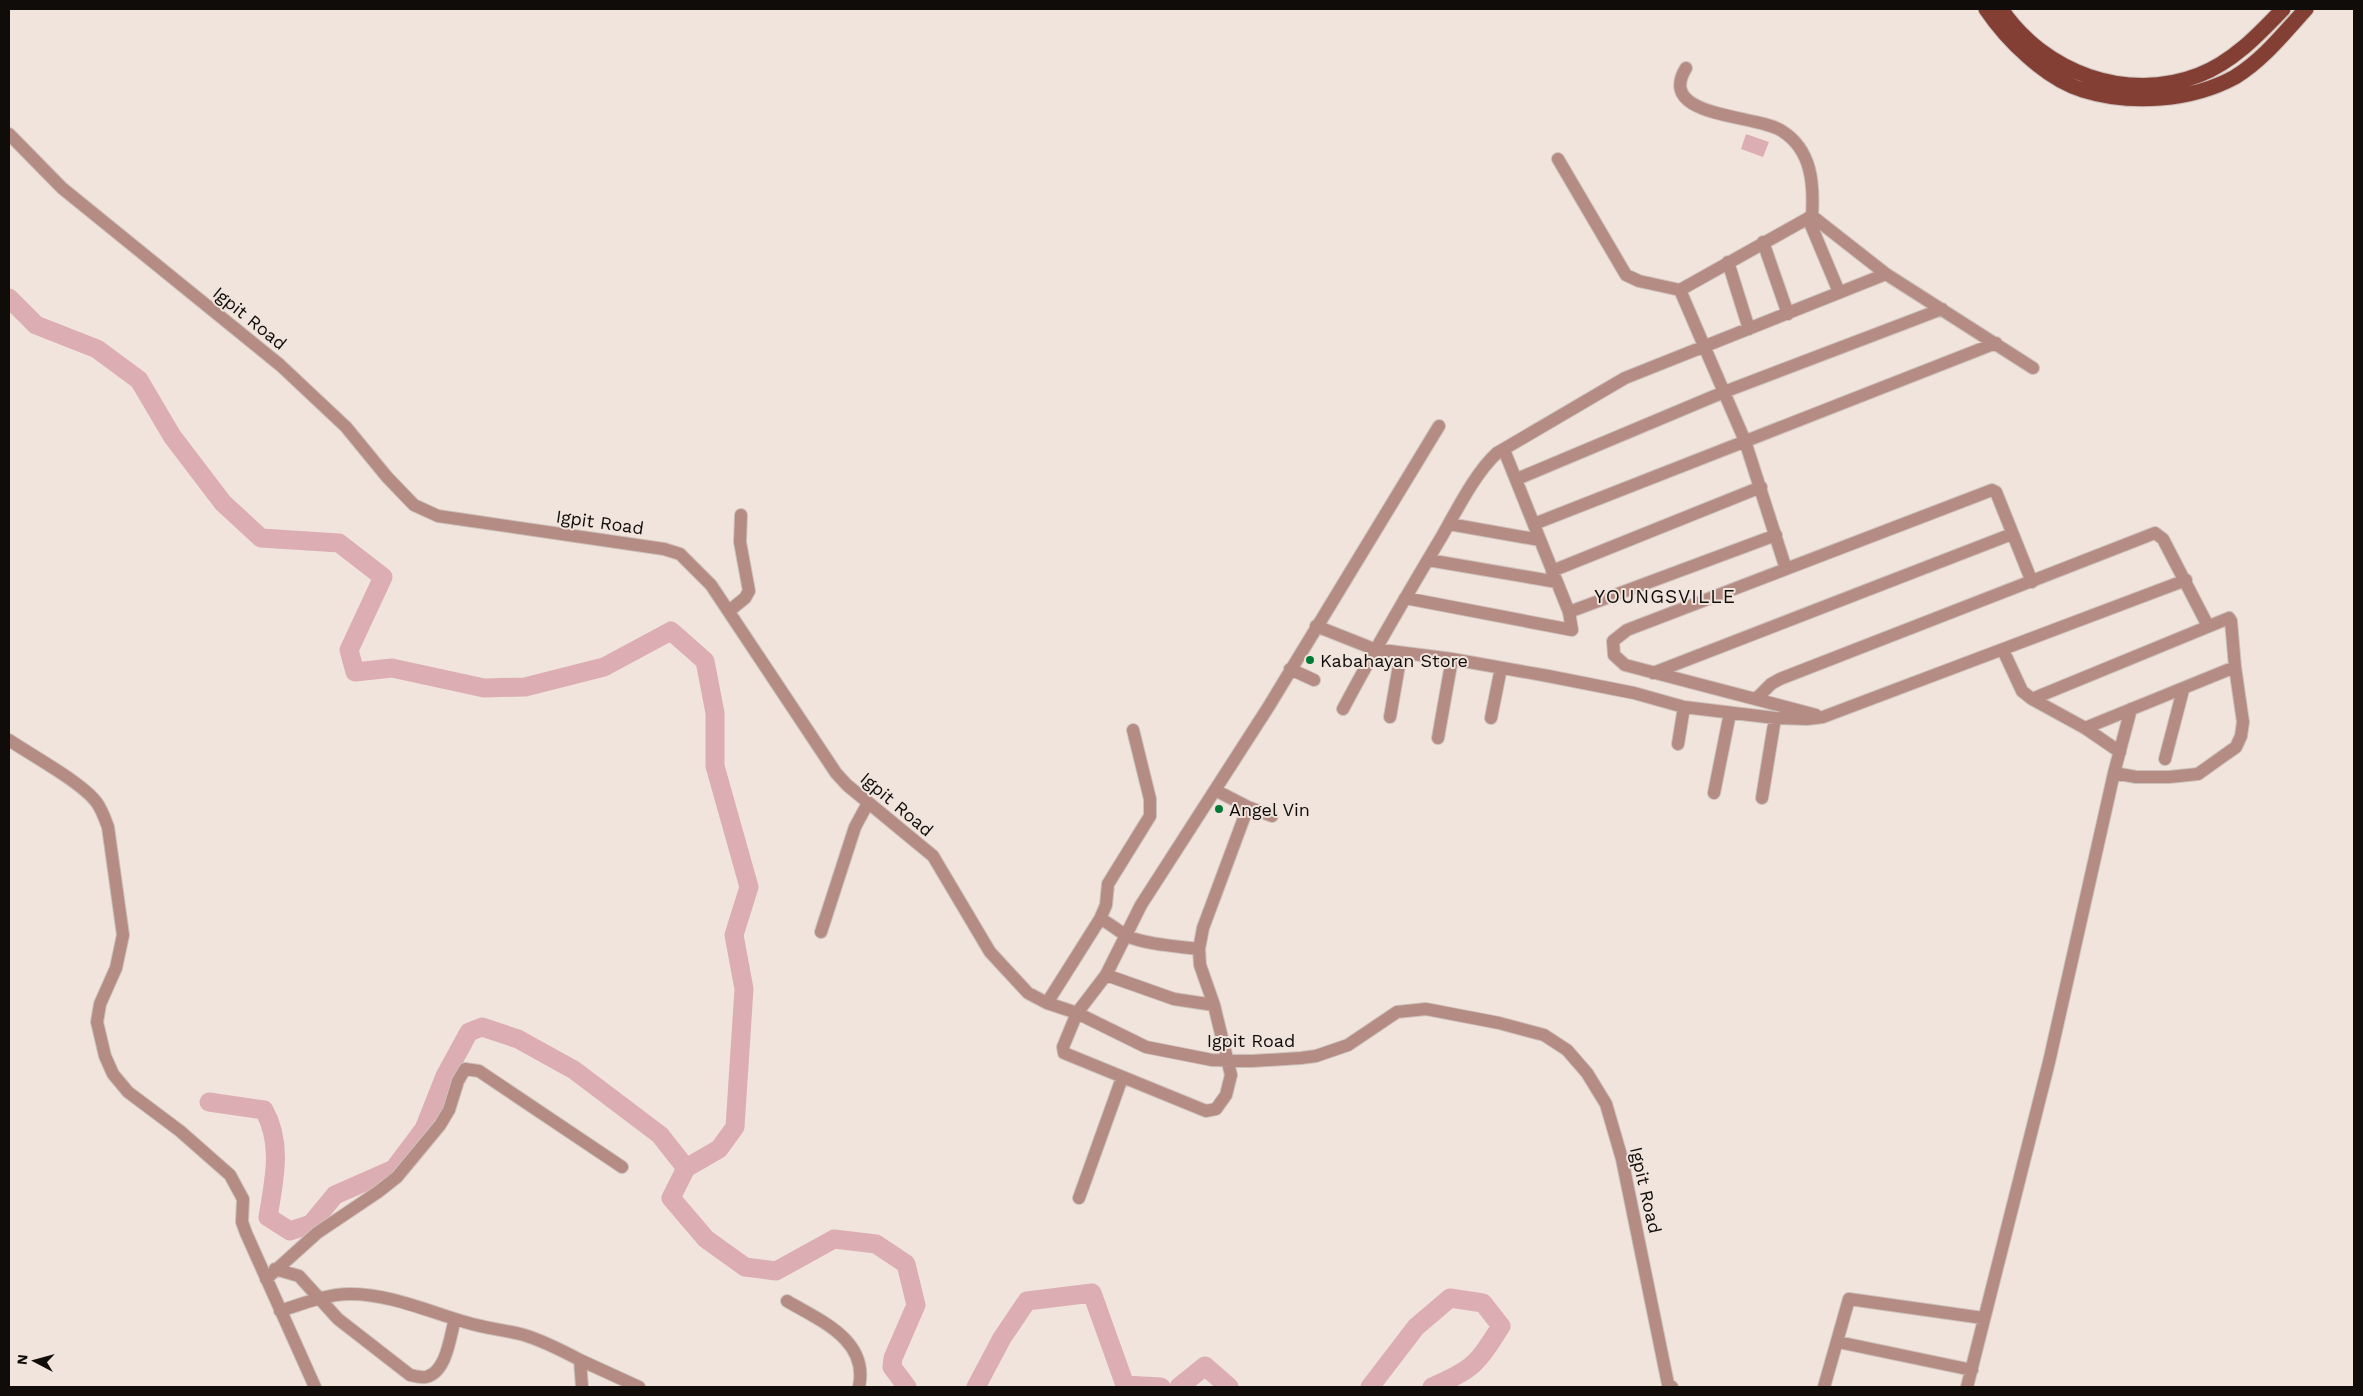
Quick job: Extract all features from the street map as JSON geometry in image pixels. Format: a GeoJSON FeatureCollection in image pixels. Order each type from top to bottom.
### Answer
{"type":"FeatureCollection","features":[{"type":"Feature","properties":{"kind":"main road"},"geometry":{"type":"LineString","coordinates":[[1986,9],[1996,23],[2030,60],[2049,72],[2082,90],[2114,96],[2147,99],[2175,96],[2207,88],[2235,76],[2270,49],[2306,9]]}},
{"type":"Feature","properties":{"kind":"main road"},"geometry":{"type":"LineString","coordinates":[[2001,9],[2028,42],[2051,59],[2085,76],[2117,84],[2147,86],[2172,83],[2201,74],[2225,61],[2259,35],[2283,9]]}},
{"type":"Feature","properties":{"kind":"street"},"geometry":{"type":"LineString","coordinates":[[1686,68],[1680,85],[1683,96],[1691,104],[1703,110],[1772,125],[1784,131],[1793,140],[1808,162],[1812,174],[1814,192],[1810,217],[1839,292]]}},
{"type":"Feature","properties":{"kind":"street","name":"Igpit Road"},"geometry":{"type":"LineString","coordinates":[[9,134],[62,188],[280,365],[346,427],[387,477],[414,505],[438,516],[654,548],[680,554],[700,572],[729,611],[830,765],[847,785],[933,856],[990,952],[1028,993],[1047,1003],[1077,1013],[1146,1047],[1229,1061],[1316,1056],[1348,1045],[1397,1012],[1418,1009],[1499,1023],[1544,1035],[1566,1050],[1587,1073],[1606,1104],[1622,1160],[1668,1384],[1672,1387]]}},
{"type":"Feature","properties":{"kind":"street"},"geometry":{"type":"LineString","coordinates":[[1558,159],[1626,275],[1639,281],[1680,290],[1762,242],[1810,217]]}},
{"type":"Feature","properties":{"kind":"street"},"geometry":{"type":"LineString","coordinates":[[1810,217],[1886,274],[2033,368]]}},
{"type":"Feature","properties":{"kind":"street"},"geometry":{"type":"LineString","coordinates":[[1762,242],[1788,314]]}},
{"type":"Feature","properties":{"kind":"street"},"geometry":{"type":"LineString","coordinates":[[1728,262],[1749,329]]}},
{"type":"Feature","properties":{"kind":"street"},"geometry":{"type":"LineString","coordinates":[[1343,709],[1374,649],[1490,459],[1609,386],[1886,274]]}},
{"type":"Feature","properties":{"kind":"street"},"geometry":{"type":"LineString","coordinates":[[1680,290],[1745,441],[1786,569]]}},
{"type":"Feature","properties":{"kind":"street"},"geometry":{"type":"LineString","coordinates":[[1517,479],[1724,392],[1942,309]]}},
{"type":"Feature","properties":{"kind":"street"},"geometry":{"type":"LineString","coordinates":[[1534,524],[1996,343]]}},
{"type":"Feature","properties":{"kind":"street"},"geometry":{"type":"LineString","coordinates":[[1248,807],[1203,928],[1199,949],[1200,965],[1214,1005],[1229,1061],[1231,1082],[1222,1101],[1216,1109],[1210,1111],[1122,1078],[1064,1053],[1063,1047],[1077,1013],[1106,975],[1141,906],[1269,706],[1439,426]]}},
{"type":"Feature","properties":{"kind":"street"},"geometry":{"type":"LineString","coordinates":[[1405,598],[1569,631],[1572,628],[1569,612],[1504,450]]}},
{"type":"Feature","properties":{"kind":"street"},"geometry":{"type":"LineString","coordinates":[[1428,560],[1555,576],[1761,487]]}},
{"type":"Feature","properties":{"kind":"street"},"geometry":{"type":"LineString","coordinates":[[1823,717],[1625,665],[1619,660],[1612,648],[1617,636],[1992,490],[1996,492],[2032,582]]}},
{"type":"Feature","properties":{"kind":"street"},"geometry":{"type":"LineString","coordinates":[[729,611],[745,598],[748,591],[740,542],[741,515]]}},
{"type":"Feature","properties":{"kind":"street"},"geometry":{"type":"LineString","coordinates":[[1449,524],[1540,540]]}},
{"type":"Feature","properties":{"kind":"street"},"geometry":{"type":"LineString","coordinates":[[1756,699],[1771,684],[1780,679],[2155,533],[2163,539],[2186,580],[2208,626]]}},
{"type":"Feature","properties":{"kind":"street"},"geometry":{"type":"LineString","coordinates":[[1653,673],[2012,534]]}},
{"type":"Feature","properties":{"kind":"street"},"geometry":{"type":"LineString","coordinates":[[1569,612],[1776,535]]}},
{"type":"Feature","properties":{"kind":"street"},"geometry":{"type":"LineString","coordinates":[[1316,626],[1374,649],[1452,659],[1501,668],[1634,693],[1684,707],[1775,718],[1807,719],[1823,717],[2186,580]]}},
{"type":"Feature","properties":{"kind":"street"},"geometry":{"type":"LineString","coordinates":[[2032,699],[2224,618],[2231,621],[2243,722],[2241,736],[2236,747],[2198,774],[2169,777],[2136,777],[2114,773]]}},
{"type":"Feature","properties":{"kind":"street"},"geometry":{"type":"LineString","coordinates":[[2004,650],[2022,691],[2032,699],[2085,728],[2120,752]]}},
{"type":"Feature","properties":{"kind":"street"},"geometry":{"type":"LineString","coordinates":[[1390,716],[1402,654]]}},
{"type":"Feature","properties":{"kind":"street"},"geometry":{"type":"LineString","coordinates":[[1438,738],[1452,659]]}},
{"type":"Feature","properties":{"kind":"street"},"geometry":{"type":"LineString","coordinates":[[2085,728],[2183,690],[2235,667]]}},
{"type":"Feature","properties":{"kind":"street"},"geometry":{"type":"LineString","coordinates":[[1491,718],[1501,668]]}},
{"type":"Feature","properties":{"kind":"street"},"geometry":{"type":"LineString","coordinates":[[1290,669],[1314,680]]}},
{"type":"Feature","properties":{"kind":"street"},"geometry":{"type":"LineString","coordinates":[[2165,759],[2183,690]]}},
{"type":"Feature","properties":{"kind":"street"},"geometry":{"type":"LineString","coordinates":[[1678,744],[1684,707]]}},
{"type":"Feature","properties":{"kind":"street"},"geometry":{"type":"LineString","coordinates":[[1968,1387],[1983,1318],[2048,1062],[2114,773],[2131,709]]}},
{"type":"Feature","properties":{"kind":"street"},"geometry":{"type":"LineString","coordinates":[[1714,794],[1730,713]]}},
{"type":"Feature","properties":{"kind":"street"},"geometry":{"type":"LineString","coordinates":[[1762,798],[1775,718]]}},
{"type":"Feature","properties":{"kind":"street"},"geometry":{"type":"LineString","coordinates":[[1047,1003],[1100,919],[1106,905],[1108,884],[1111,877],[1150,816],[1150,799],[1133,730]]}},
{"type":"Feature","properties":{"kind":"street"},"geometry":{"type":"LineString","coordinates":[[9,740],[86,791],[97,802],[103,814],[108,827],[123,935],[116,968],[100,1004],[97,1022],[105,1056],[113,1074],[128,1092],[180,1131],[230,1175],[243,1199],[242,1213],[246,1232],[315,1387]]}},
{"type":"Feature","properties":{"kind":"street"},"geometry":{"type":"LineString","coordinates":[[1215,790],[1248,807],[1272,816]]}},
{"type":"Feature","properties":{"kind":"street"},"geometry":{"type":"LineString","coordinates":[[821,932],[855,827],[868,803]]}},
{"type":"Feature","properties":{"kind":"street"},"geometry":{"type":"LineString","coordinates":[[1100,919],[1110,923],[1126,935],[1154,943],[1199,949]]}},
{"type":"Feature","properties":{"kind":"street"},"geometry":{"type":"LineString","coordinates":[[1106,975],[1174,999],[1214,1005]]}},
{"type":"Feature","properties":{"kind":"street"},"geometry":{"type":"LineString","coordinates":[[266,1279],[317,1233],[397,1177],[440,1125],[449,1110],[458,1081],[466,1069],[479,1072],[622,1167]]}},
{"type":"Feature","properties":{"kind":"street"},"geometry":{"type":"LineString","coordinates":[[1078,1198],[1122,1078]]}},
{"type":"Feature","properties":{"kind":"street"},"geometry":{"type":"LineString","coordinates":[[275,1269],[299,1276],[338,1319],[410,1375],[425,1377],[437,1371],[447,1350],[455,1319]]}},
{"type":"Feature","properties":{"kind":"street"},"geometry":{"type":"LineString","coordinates":[[280,1312],[320,1298],[339,1294],[363,1295],[405,1302],[455,1319],[526,1336],[559,1349],[640,1387]]}},
{"type":"Feature","properties":{"kind":"street"},"geometry":{"type":"LineString","coordinates":[[1824,1387],[1849,1299],[1853,1298],[1983,1318]]}},
{"type":"Feature","properties":{"kind":"street"},"geometry":{"type":"LineString","coordinates":[[787,1301],[836,1330],[857,1354],[862,1373],[860,1387]]}},
{"type":"Feature","properties":{"kind":"street"},"geometry":{"type":"LineString","coordinates":[[1838,1342],[1972,1370]]}},
{"type":"Feature","properties":{"kind":"street"},"geometry":{"type":"LineString","coordinates":[[580,1360],[582,1387]]}},
{"type":"Feature","properties":{"kind":"shaded area"},"geometry":{"type":"Polygon","coordinates":[[[1746,134],[1769,142],[1763,157],[1741,149],[1746,134]]]}},
{"type":"Feature","properties":{"kind":"waterway"},"geometry":{"type":"LineString","coordinates":[[9,298],[36,325],[97,349],[139,380],[172,436],[223,503],[261,538],[339,543],[383,577],[349,650],[355,672],[392,668],[484,688],[525,687],[604,667],[671,631],[705,661],[715,713],[715,766],[749,887],[734,935],[744,989],[735,1127],[719,1149],[686,1168],[671,1198],[706,1239],[745,1267],[776,1271],[834,1239],[876,1244],[906,1264],[916,1305],[893,1358],[892,1367],[907,1387]]}},
{"type":"Feature","properties":{"kind":"waterway"},"geometry":{"type":"LineString","coordinates":[[209,1102],[264,1110],[270,1123],[275,1149],[274,1176],[268,1217],[290,1231],[311,1224],[335,1195],[394,1169],[424,1129],[445,1076],[469,1032],[482,1027],[518,1039],[574,1070],[660,1135],[686,1168]]}},
{"type":"Feature","properties":{"kind":"waterway"},"geometry":{"type":"LineString","coordinates":[[976,1387],[1002,1338],[1027,1301],[1092,1293],[1125,1385],[1161,1387]]}},
{"type":"Feature","properties":{"kind":"waterway"},"geometry":{"type":"LineString","coordinates":[[1370,1387],[1416,1327],[1450,1298],[1483,1303],[1501,1326],[1486,1349],[1473,1364],[1466,1370],[1432,1387]]}},
{"type":"Feature","properties":{"kind":"waterway"},"geometry":{"type":"LineString","coordinates":[[1179,1387],[1205,1366],[1229,1387]]}},
{"type":"Feature","properties":{"kind":"place","name":"Kabahayan Store"},"geometry":{"type":"Point","coordinates":[1310,660]}},
{"type":"Feature","properties":{"kind":"place","name":"Angel Vin"},"geometry":{"type":"Point","coordinates":[1219,809]}},
{"type":"Feature","properties":{"kind":"district","name":"YOUNGSVILLE"},"geometry":{"type":"Point","coordinates":[1665,596]}}]}
